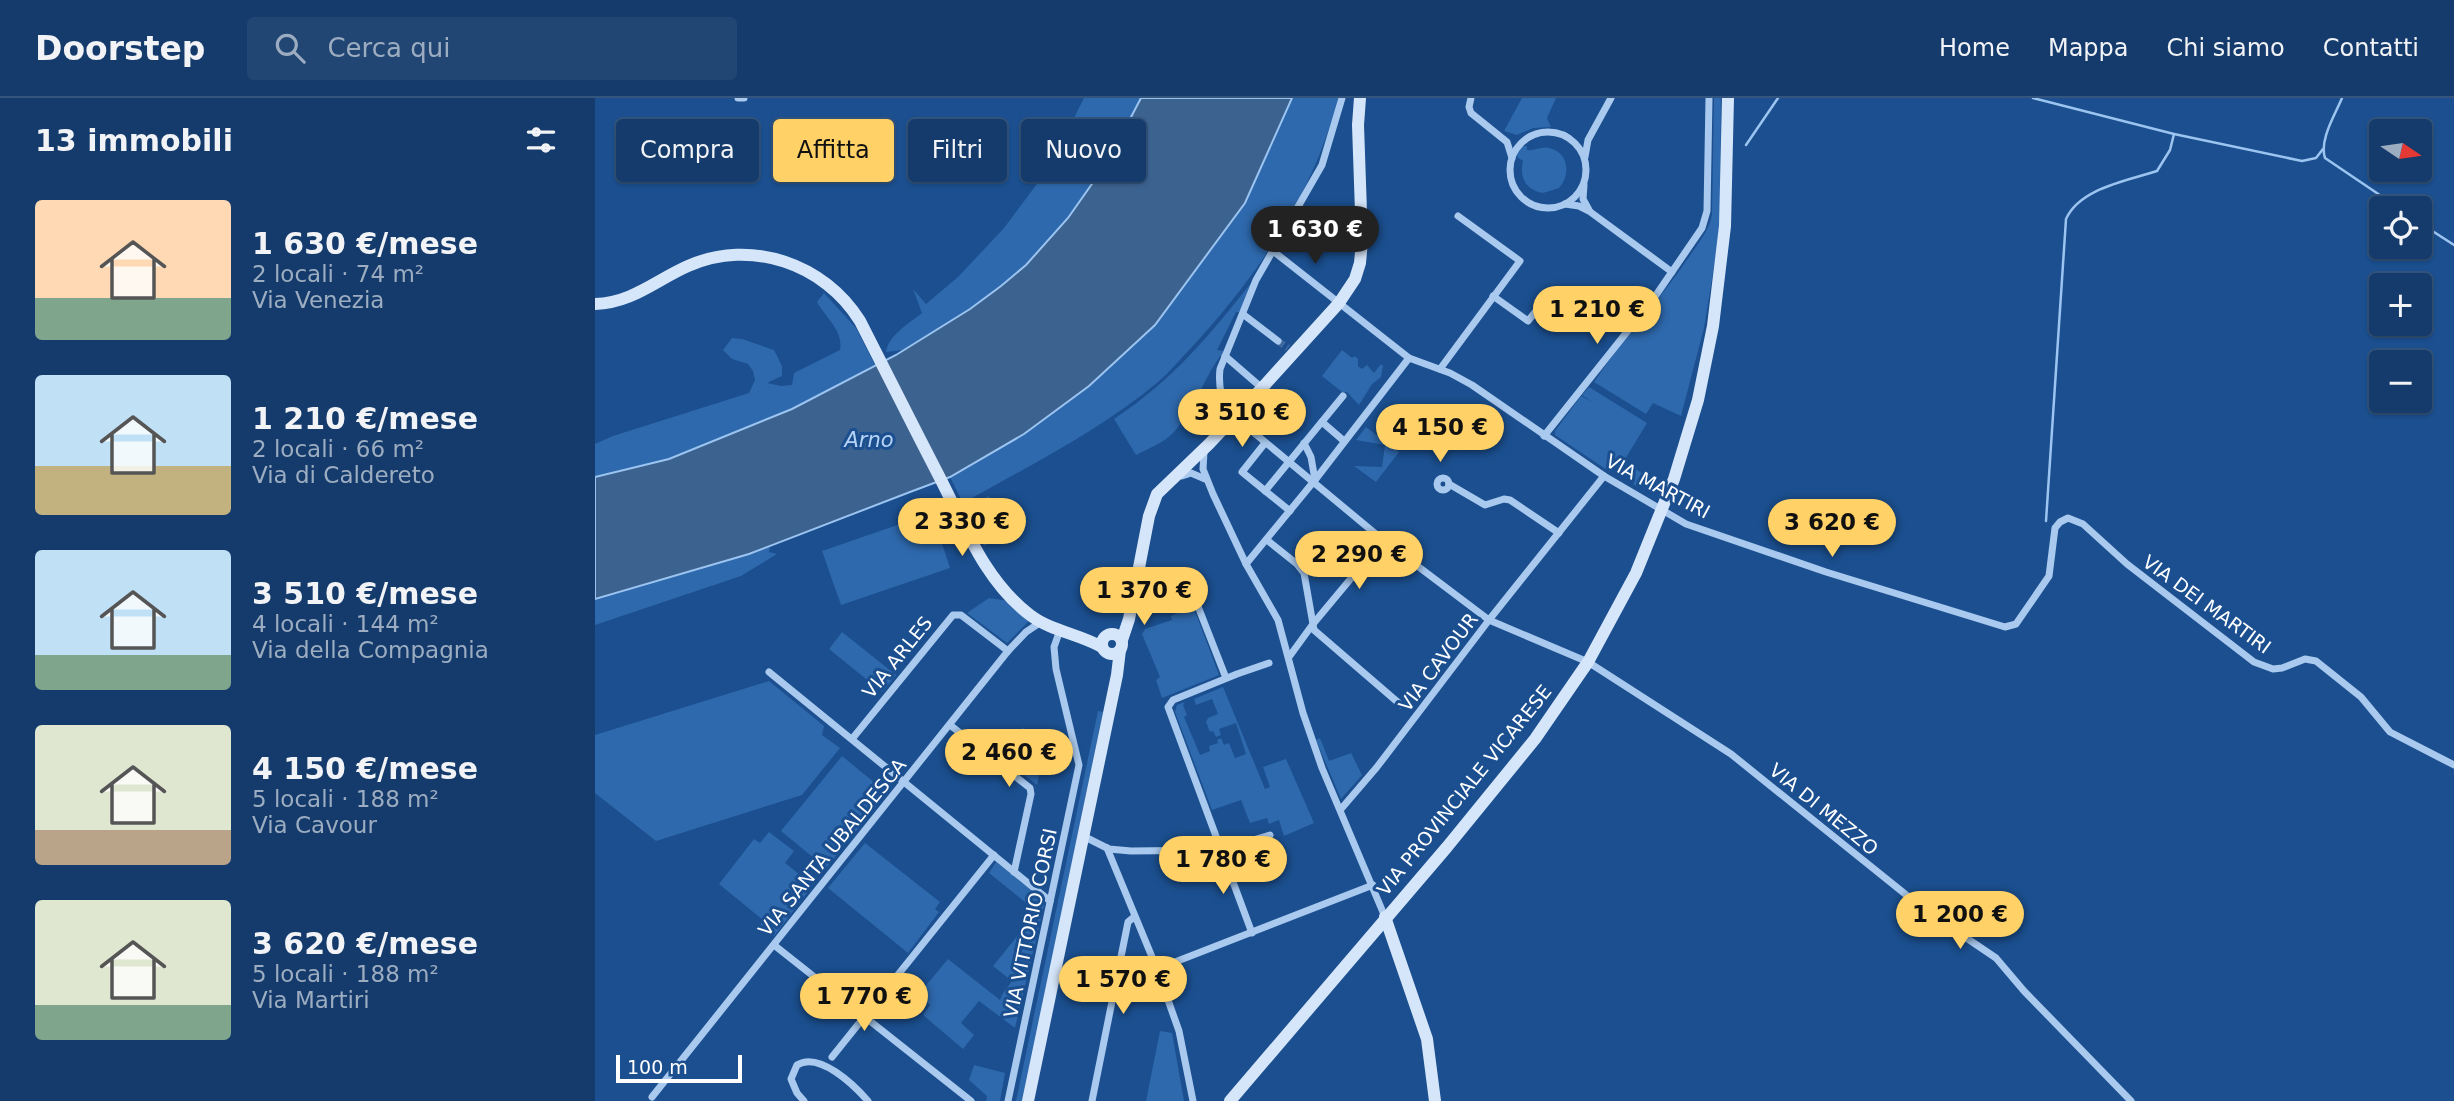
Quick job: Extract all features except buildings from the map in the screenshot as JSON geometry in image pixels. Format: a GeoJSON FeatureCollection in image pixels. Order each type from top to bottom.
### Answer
{"type":"FeatureCollection","features":[{"type":"Feature","properties":{"kind":"main road"},"geometry":{"type":"LineString","coordinates":[[1028,1101],[1114,683],[1112,643],[1129,609],[1155,497],[1262,388],[1291,351],[1339,303],[1357,276],[1361,252],[1358,125],[1360,98]]}},
{"type":"Feature","properties":{"kind":"main road","name":"VIA PROVINCIALE VICARESE"},"geometry":{"type":"LineString","coordinates":[[1230,1101],[1550,720],[1588,662],[1636,573],[1664,510],[1690,428],[1713,326],[1725,226],[1728,98]]}},
{"type":"Feature","properties":{"kind":"main road"},"geometry":{"type":"LineString","coordinates":[[595,304],[628,299],[677,271],[707,259],[729,255],[771,258],[802,267],[831,286],[853,311],[996,583],[1016,604],[1041,622],[1060,630],[1112,643]]}},
{"type":"Feature","properties":{"kind":"main road"},"geometry":{"type":"LineString","coordinates":[[1385,917],[1427,1039],[1435,1101]]}},
{"type":"Feature","properties":{"kind":"street"},"geometry":{"type":"LineString","coordinates":[[738,98],[744,98]]}},
{"type":"Feature","properties":{"kind":"street"},"geometry":{"type":"LineString","coordinates":[[1233,418],[1225,407],[1219,378],[1225,356],[1244,315],[1256,280],[1321,165],[1342,98]]}},
{"type":"Feature","properties":{"kind":"street"},"geometry":{"type":"LineString","coordinates":[[1471,98],[1471,113],[1507,142],[1512,160],[1512,181],[1524,199],[1532,205],[1546,208],[1573,204],[1589,211],[1672,272]]}},
{"type":"Feature","properties":{"kind":"street"},"geometry":{"type":"LineString","coordinates":[[1589,211],[1583,200],[1586,145],[1611,98]]}},
{"type":"Feature","properties":{"kind":"street"},"geometry":{"type":"LineString","coordinates":[[1544,436],[1672,272],[1702,228],[1707,216],[1709,98]]}},
{"type":"Feature","properties":{"kind":"street"},"geometry":{"type":"LineString","coordinates":[[1512,160],[1525,140],[1539,134],[1551,133],[1566,137],[1576,145],[1582,154],[1585,168]]}},
{"type":"Feature","properties":{"kind":"street"},"geometry":{"type":"LineString","coordinates":[[1563,205],[1577,195],[1585,178]]}},
{"type":"Feature","properties":{"kind":"street"},"geometry":{"type":"LineString","coordinates":[[1440,369],[1520,261],[1458,216]]}},
{"type":"Feature","properties":{"kind":"street","name":"VIA MARTIRI"},"geometry":{"type":"LineString","coordinates":[[1273,251],[1409,358],[1440,369],[1472,385],[1604,477],[1691,526],[1992,624]]}},
{"type":"Feature","properties":{"kind":"street"},"geometry":{"type":"LineString","coordinates":[[1493,296],[1528,321],[1552,291]]}},
{"type":"Feature","properties":{"kind":"street"},"geometry":{"type":"LineString","coordinates":[[1244,315],[1278,341]]}},
{"type":"Feature","properties":{"kind":"street"},"geometry":{"type":"LineString","coordinates":[[1225,356],[1262,388]]}},
{"type":"Feature","properties":{"kind":"street"},"geometry":{"type":"LineString","coordinates":[[1246,564],[1314,482],[1409,358]]}},
{"type":"Feature","properties":{"kind":"street"},"geometry":{"type":"LineString","coordinates":[[1265,491],[1343,396]]}},
{"type":"Feature","properties":{"kind":"street","name":"VIA DI MEZZO"},"geometry":{"type":"LineString","coordinates":[[1233,418],[1383,540],[1489,620],[1588,662],[1731,754],[1925,910],[1996,958],[2131,1101]]}},
{"type":"Feature","properties":{"kind":"street"},"geometry":{"type":"LineString","coordinates":[[1322,422],[1344,441]]}},
{"type":"Feature","properties":{"kind":"street"},"geometry":{"type":"LineString","coordinates":[[1265,443],[1242,472],[1290,511]]}},
{"type":"Feature","properties":{"kind":"street"},"geometry":{"type":"LineString","coordinates":[[1304,443],[1311,457],[1314,482]]}},
{"type":"Feature","properties":{"kind":"street"},"geometry":{"type":"LineString","coordinates":[[1205,448],[1202,464],[1246,564],[1278,620],[1303,713],[1322,768],[1385,917]]}},
{"type":"Feature","properties":{"kind":"street"},"geometry":{"type":"LineString","coordinates":[[1165,486],[1189,473],[1209,482]]}},
{"type":"Feature","properties":{"kind":"street","name":"VIA CAVOUR"},"geometry":{"type":"LineString","coordinates":[[1341,809],[1604,477]]}},
{"type":"Feature","properties":{"kind":"street"},"geometry":{"type":"LineString","coordinates":[[1449,484],[1486,506],[1504,499],[1510,500],[1559,533]]}},
{"type":"Feature","properties":{"kind":"street","name":"VIA DEI MARTIRI"},"geometry":{"type":"LineString","coordinates":[[1992,624],[2010,627],[2018,621],[2049,576],[2057,524],[2072,519],[2090,529],[2127,565],[2254,662],[2273,669],[2305,659],[2316,661],[2361,697],[2391,732],[2454,765]]}},
{"type":"Feature","properties":{"kind":"street"},"geometry":{"type":"LineString","coordinates":[[1267,540],[1302,568],[1307,579],[1314,630],[1401,705]]}},
{"type":"Feature","properties":{"kind":"street"},"geometry":{"type":"LineString","coordinates":[[1289,657],[1383,540]]}},
{"type":"Feature","properties":{"kind":"street"},"geometry":{"type":"LineString","coordinates":[[1138,569],[1180,577],[1190,586],[1226,678]]}},
{"type":"Feature","properties":{"kind":"street","name":"VIA ARLES"},"geometry":{"type":"LineString","coordinates":[[852,739],[953,615],[961,615],[1008,651]]}},
{"type":"Feature","properties":{"kind":"street","name":"VIA SANTA UBALDESCA"},"geometry":{"type":"LineString","coordinates":[[652,1097],[1008,651],[1026,632],[1041,622]]}},
{"type":"Feature","properties":{"kind":"street","name":"VIA VITTORIO CORSI"},"geometry":{"type":"LineString","coordinates":[[1008,1101],[1079,765],[1056,669],[1054,647],[1060,630]]}},
{"type":"Feature","properties":{"kind":"street"},"geometry":{"type":"LineString","coordinates":[[1252,933],[1168,707],[1173,700],[1269,663]]}},
{"type":"Feature","properties":{"kind":"street"},"geometry":{"type":"LineString","coordinates":[[769,672],[1050,901]]}},
{"type":"Feature","properties":{"kind":"street"},"geometry":{"type":"LineString","coordinates":[[950,725],[1030,788],[1031,794],[1014,872]]}},
{"type":"Feature","properties":{"kind":"street"},"geometry":{"type":"LineString","coordinates":[[1083,835],[1107,848],[1131,851],[1219,849],[1270,835]]}},
{"type":"Feature","properties":{"kind":"street"},"geometry":{"type":"LineString","coordinates":[[1107,848],[1157,969],[1179,1031],[1193,1101]]}},
{"type":"Feature","properties":{"kind":"street"},"geometry":{"type":"LineString","coordinates":[[818,1063],[832,1057],[866,1017],[994,855]]}},
{"type":"Feature","properties":{"kind":"street"},"geometry":{"type":"LineString","coordinates":[[1157,969],[1373,885]]}},
{"type":"Feature","properties":{"kind":"street"},"geometry":{"type":"LineString","coordinates":[[1092,1101],[1128,922],[1134,917]]}},
{"type":"Feature","properties":{"kind":"street"},"geometry":{"type":"LineString","coordinates":[[774,945],[971,1101]]}},
{"type":"Feature","properties":{"kind":"street"},"geometry":{"type":"LineString","coordinates":[[832,1057],[837,1073]]}},
{"type":"Feature","properties":{"kind":"street"},"geometry":{"type":"LineString","coordinates":[[804,1101],[792,1084],[792,1074],[797,1065],[804,1061],[818,1063],[837,1073],[868,1101]]}},
{"type":"Feature","properties":{"kind":"shaded area"},"geometry":{"type":"Polygon","coordinates":[[[1084,98],[1141,98],[1132,119],[1074,119],[1084,98]]]}},
{"type":"Feature","properties":{"kind":"shaded area"},"geometry":{"type":"Polygon","coordinates":[[[1292,98],[1338,98],[1314,167],[1298,200],[1260,263],[1215,321],[1171,370],[1135,400],[1063,447],[963,503],[950,477],[1023,435],[1089,386],[1155,325],[1245,203],[1292,98]]]}},
{"type":"Feature","properties":{"kind":"shaded area"},"geometry":{"type":"Polygon","coordinates":[[[1522,98],[1556,98],[1547,118],[1551,127],[1533,128],[1517,135],[1504,131],[1522,98]]]}},
{"type":"Feature","properties":{"kind":"shaded area"},"geometry":{"type":"Polygon","coordinates":[[[1714,98],[1721,98],[1720,220],[1704,328],[1681,416],[1653,403],[1646,414],[1594,382],[1678,273],[1709,226],[1712,214],[1714,98]]]}},
{"type":"Feature","properties":{"kind":"shaded area"},"geometry":{"type":"Polygon","coordinates":[[[1522,146],[1527,146],[1527,150],[1549,148],[1561,154],[1566,171],[1559,188],[1543,193],[1528,186],[1522,173],[1523,161],[1517,157],[1522,146]]]}},
{"type":"Feature","properties":{"kind":"shaded area"},"geometry":{"type":"Polygon","coordinates":[[[1038,182],[1095,182],[1043,248],[1002,286],[966,312],[903,350],[886,352],[896,334],[922,313],[913,289],[926,304],[958,277],[1004,228],[1038,182]]]}},
{"type":"Feature","properties":{"kind":"shaded area"},"geometry":{"type":"Polygon","coordinates":[[[1252,282],[1241,312],[1236,312],[1217,350],[1224,351],[1182,423],[1166,439],[1136,455],[1114,419],[1172,373],[1252,282]]]}},
{"type":"Feature","properties":{"kind":"shaded area"},"geometry":{"type":"Polygon","coordinates":[[[824,293],[856,328],[875,365],[792,409],[669,459],[595,477],[595,444],[749,393],[755,380],[753,371],[748,364],[732,359],[723,350],[732,338],[774,350],[782,366],[782,376],[767,383],[781,386],[792,385],[794,373],[840,350],[837,330],[817,302],[824,293]]]}},
{"type":"Feature","properties":{"kind":"shaded area"},"geometry":{"type":"Polygon","coordinates":[[[1342,350],[1352,358],[1355,356],[1362,369],[1367,365],[1374,373],[1381,364],[1383,366],[1381,377],[1372,384],[1359,405],[1347,392],[1342,392],[1322,376],[1342,350]]]}},
{"type":"Feature","properties":{"kind":"shaded area"},"geometry":{"type":"Polygon","coordinates":[[[1589,387],[1647,423],[1624,461],[1643,474],[1636,486],[1633,484],[1635,480],[1614,466],[1610,472],[1555,435],[1555,431],[1581,396],[1592,402],[1582,395],[1589,387]]]}},
{"type":"Feature","properties":{"kind":"shaded area"},"geometry":{"type":"Polygon","coordinates":[[[1366,427],[1399,452],[1376,482],[1354,466],[1382,467],[1385,445],[1356,440],[1366,427]]]}},
{"type":"Feature","properties":{"kind":"shaded area"},"geometry":{"type":"Polygon","coordinates":[[[989,496],[991,510],[985,511],[987,527],[993,527],[995,534],[990,536],[993,542],[984,546],[966,508],[989,496]]]}},
{"type":"Feature","properties":{"kind":"shaded area"},"geometry":{"type":"Polygon","coordinates":[[[932,513],[950,568],[841,605],[822,551],[932,513]]]}},
{"type":"Feature","properties":{"kind":"shaded area"},"geometry":{"type":"Polygon","coordinates":[[[770,545],[769,552],[777,554],[741,576],[595,625],[595,599],[749,554],[770,545]]]}},
{"type":"Feature","properties":{"kind":"shaded area"},"geometry":{"type":"Polygon","coordinates":[[[989,598],[1009,601],[1031,619],[1007,643],[967,613],[989,598]]]}},
{"type":"Feature","properties":{"kind":"shaded area"},"geometry":{"type":"Polygon","coordinates":[[[1193,606],[1219,675],[1162,698],[1156,680],[1160,677],[1142,634],[1145,629],[1172,620],[1171,616],[1193,606]]]}},
{"type":"Feature","properties":{"kind":"shaded area"},"geometry":{"type":"Polygon","coordinates":[[[842,632],[896,675],[882,692],[829,649],[842,632]]]}},
{"type":"Feature","properties":{"kind":"shaded area"},"geometry":{"type":"Polygon","coordinates":[[[769,681],[824,726],[822,735],[840,748],[802,795],[656,841],[595,793],[595,735],[769,681]]]}},
{"type":"Feature","properties":{"kind":"shaded area"},"geometry":{"type":"Polygon","coordinates":[[[1223,687],[1265,789],[1270,787],[1263,767],[1286,759],[1314,823],[1284,836],[1279,820],[1269,824],[1267,818],[1250,823],[1241,800],[1212,810],[1175,712],[1177,705],[1185,702],[1183,705],[1187,715],[1184,717],[1200,755],[1210,751],[1209,746],[1218,743],[1217,740],[1221,738],[1224,745],[1229,743],[1235,758],[1246,754],[1236,723],[1219,729],[1221,735],[1216,737],[1213,731],[1210,732],[1206,722],[1208,718],[1218,714],[1212,699],[1196,705],[1194,699],[1223,687]]]}},
{"type":"Feature","properties":{"kind":"shaded area"},"geometry":{"type":"Polygon","coordinates":[[[1098,711],[1103,712],[1023,1101],[1016,1101],[1098,711]]]}},
{"type":"Feature","properties":{"kind":"shaded area"},"geometry":{"type":"Polygon","coordinates":[[[1023,727],[1040,771],[1037,785],[999,755],[1023,727]]]}},
{"type":"Feature","properties":{"kind":"shaded area"},"geometry":{"type":"Polygon","coordinates":[[[1320,738],[1329,761],[1351,753],[1362,775],[1341,799],[1316,740],[1320,738]]]}},
{"type":"Feature","properties":{"kind":"shaded area"},"geometry":{"type":"Polygon","coordinates":[[[842,756],[887,793],[826,868],[781,831],[842,756]]]}},
{"type":"Feature","properties":{"kind":"shaded area"},"geometry":{"type":"Polygon","coordinates":[[[769,832],[794,851],[785,863],[813,885],[774,936],[760,925],[763,920],[719,884],[754,839],[760,843],[769,832]]]}},
{"type":"Feature","properties":{"kind":"shaded area"},"geometry":{"type":"Polygon","coordinates":[[[865,843],[940,902],[935,909],[939,912],[908,953],[828,888],[865,843]]]}},
{"type":"Feature","properties":{"kind":"shaded area"},"geometry":{"type":"Polygon","coordinates":[[[996,862],[1045,901],[1015,1028],[979,1001],[961,1023],[974,1035],[963,1049],[923,1015],[930,1005],[918,995],[948,959],[1000,1000],[1012,981],[993,966],[1032,918],[1035,910],[989,873],[996,862]]]}},
{"type":"Feature","properties":{"kind":"shaded area"},"geometry":{"type":"Polygon","coordinates":[[[1160,1031],[1172,1033],[1184,1101],[1146,1101],[1160,1031]]]}},
{"type":"Feature","properties":{"kind":"shaded area"},"geometry":{"type":"Polygon","coordinates":[[[974,1065],[1005,1073],[1000,1101],[986,1101],[987,1096],[969,1080],[974,1065]]]}},
{"type":"Feature","properties":{"kind":"water","name":"Arno"},"geometry":{"type":"Polygon","coordinates":[[[1141,98],[1292,98],[1245,203],[1155,325],[1089,386],[1024,434],[950,477],[749,554],[595,599],[595,477],[669,459],[792,409],[896,355],[970,309],[1026,265],[1068,218],[1093,182],[1146,182],[1146,119],[1130,119],[1141,98]]]}},
{"type":"Feature","properties":{"kind":"waterway"},"geometry":{"type":"LineString","coordinates":[[1746,145],[1778,98]]}},
{"type":"Feature","properties":{"kind":"waterway"},"geometry":{"type":"LineString","coordinates":[[2033,98],[2174,134],[2302,161],[2316,158],[2323,149]]}},
{"type":"Feature","properties":{"kind":"waterway"},"geometry":{"type":"LineString","coordinates":[[2342,98],[2324,143],[2325,158],[2381,196]]}},
{"type":"Feature","properties":{"kind":"waterway"},"geometry":{"type":"LineString","coordinates":[[2046,521],[2066,219],[2073,208],[2093,193],[2157,171],[2170,150],[2174,134]]}},
{"type":"Feature","properties":{"kind":"waterway"},"geometry":{"type":"LineString","coordinates":[[2432,231],[2454,245]]}},
{"type":"Feature","properties":{"kind":"tunnel"},"geometry":{"type":"LineString","coordinates":[[1278,341],[1288,348]]}}]}
